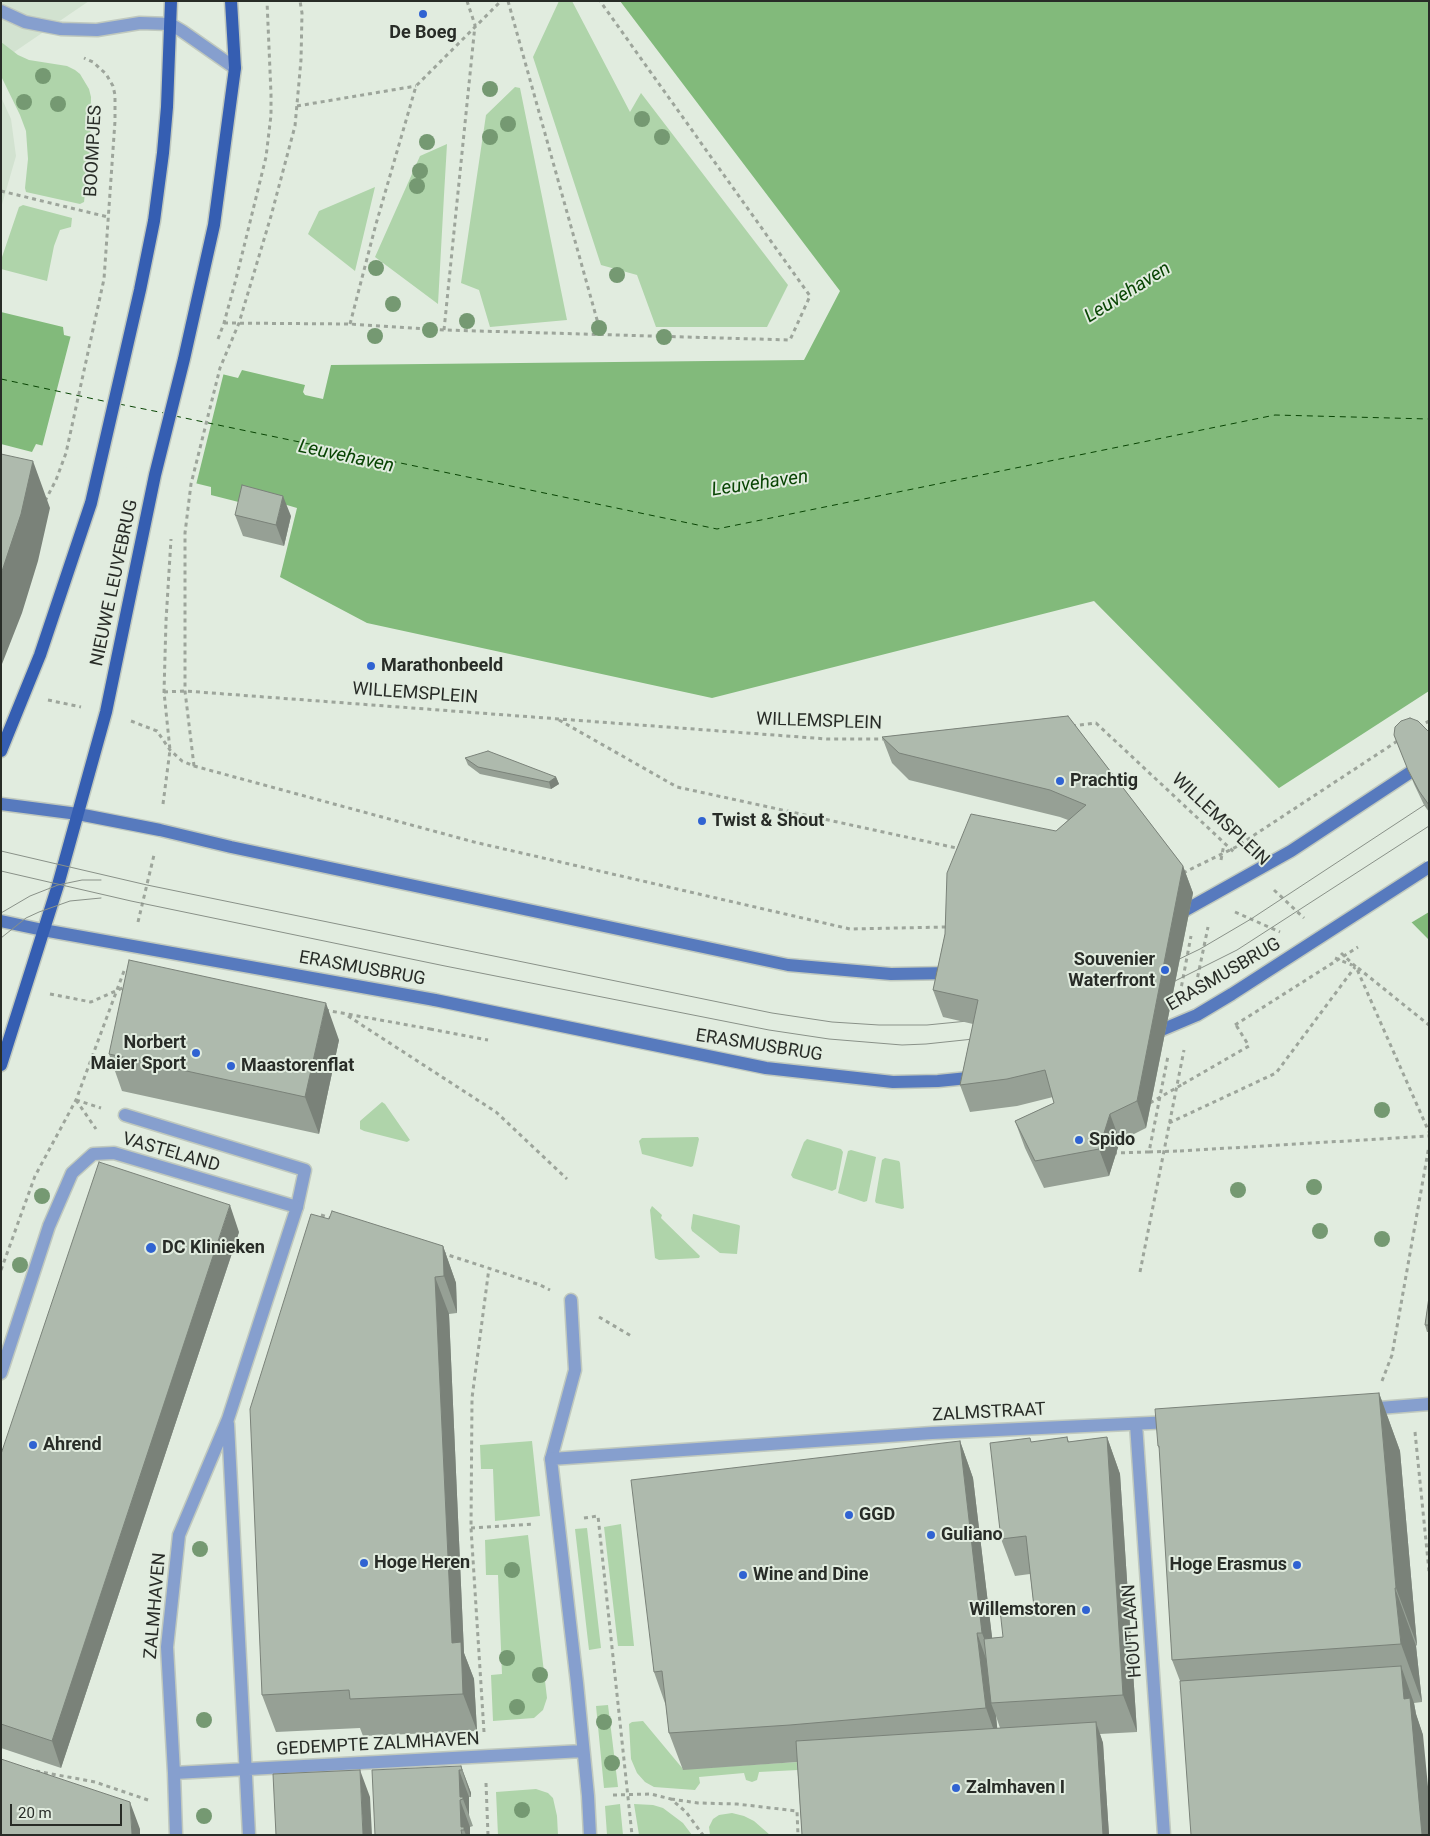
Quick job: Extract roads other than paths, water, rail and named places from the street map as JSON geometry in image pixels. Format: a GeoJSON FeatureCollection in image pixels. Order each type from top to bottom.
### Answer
{"type":"FeatureCollection","features":[{"type":"Feature","properties":{"kind":"main road"},"geometry":{"type":"LineString","coordinates":[[1,751],[40,655],[91,503],[148,254],[167,107],[171,1]]}},
{"type":"Feature","properties":{"kind":"main road"},"geometry":{"type":"LineString","coordinates":[[231,1],[235,68]]}},
{"type":"Feature","properties":{"kind":"main road","name":"NIEUWE LEUVEBRUG"},"geometry":{"type":"LineString","coordinates":[[43,930],[106,712],[155,475],[184,359],[214,225],[235,68]]}},
{"type":"Feature","properties":{"kind":"main road"},"geometry":{"type":"LineString","coordinates":[[1162,923],[1291,851],[1429,760]]}},
{"type":"Feature","properties":{"kind":"main road"},"geometry":{"type":"LineString","coordinates":[[1,804],[78,814],[160,830],[231,847],[461,894],[788,965],[891,974],[964,973]]}},
{"type":"Feature","properties":{"kind":"main road","name":"ERASMUSBRUG"},"geometry":{"type":"LineString","coordinates":[[1141,1037],[1197,1015],[1429,866]]}},
{"type":"Feature","properties":{"kind":"main road","name":"ERASMUSBRUG"},"geometry":{"type":"LineString","coordinates":[[1,921],[435,1000],[766,1068],[893,1082],[948,1080],[991,1075]]}},
{"type":"Feature","properties":{"kind":"main road"},"geometry":{"type":"LineString","coordinates":[[1,1065],[43,930]]}},
{"type":"Feature","properties":{"kind":"street"},"geometry":{"type":"LineString","coordinates":[[1,11],[25,22],[61,29],[97,30],[140,23],[170,24],[235,68]]}},
{"type":"Feature","properties":{"kind":"street","name":"ZALMHAVEN"},"geometry":{"type":"LineString","coordinates":[[125,1115],[305,1170],[297,1207],[228,1419],[179,1535],[167,1647],[176,1835]]}},
{"type":"Feature","properties":{"kind":"street","name":"VASTELAND"},"geometry":{"type":"LineString","coordinates":[[1,1373],[50,1226],[72,1173],[93,1154],[114,1153],[297,1207]]}},
{"type":"Feature","properties":{"kind":"street"},"geometry":{"type":"LineString","coordinates":[[571,1300],[575,1370],[551,1459],[588,1796],[590,1835]]}},
{"type":"Feature","properties":{"kind":"street"},"geometry":{"type":"LineString","coordinates":[[1353,1410],[1429,1404]]}},
{"type":"Feature","properties":{"kind":"street","name":"ZALMHAVEN"},"geometry":{"type":"LineString","coordinates":[[228,1419],[249,1835]]}},
{"type":"Feature","properties":{"kind":"street","name":"ZALMSTRAAT"},"geometry":{"type":"LineString","coordinates":[[551,1459],[932,1433],[1185,1421]]}},
{"type":"Feature","properties":{"kind":"street","name":"HOUTLAAN"},"geometry":{"type":"LineString","coordinates":[[1136,1424],[1164,1835]]}},
{"type":"Feature","properties":{"kind":"street","name":"GEDEMPTE ZALMHAVEN"},"geometry":{"type":"LineString","coordinates":[[174,1773],[583,1751]]}},
{"type":"Feature","properties":{"kind":"water","name":"Leuvehaven"},"geometry":{"type":"Polygon","coordinates":[[[620,1],[1429,1],[1429,940],[1094,601],[712,698],[367,623],[280,577],[297,508],[280,503],[274,511],[211,495],[211,487],[36,444],[32,452],[1,444],[1,312],[63,327],[64,335],[238,378],[242,370],[305,385],[303,392],[305,395],[323,399],[331,365],[804,360],[840,291],[620,1]]]}},
{"type":"Feature","properties":{"kind":"tram line"},"geometry":{"type":"LineString","coordinates":[[1167,965],[1200,949],[1251,919],[1429,802]]}},
{"type":"Feature","properties":{"kind":"tram line"},"geometry":{"type":"LineString","coordinates":[[1163,987],[1237,950],[1429,826]]}},
{"type":"Feature","properties":{"kind":"tram line"},"geometry":{"type":"LineString","coordinates":[[1,851],[147,885],[772,1013],[832,1022],[879,1025],[927,1025],[978,1020]]}},
{"type":"Feature","properties":{"kind":"tram line"},"geometry":{"type":"LineString","coordinates":[[1,871],[131,901],[769,1030],[829,1039],[902,1045],[983,1038]]}},
{"type":"Feature","properties":{"kind":"tram line"},"geometry":{"type":"LineString","coordinates":[[1,913],[30,896],[58,885],[82,880],[101,880]]}},
{"type":"Feature","properties":{"kind":"tram line"},"geometry":{"type":"LineString","coordinates":[[1,938],[26,918],[39,912],[70,901],[101,898]]}},
{"type":"Feature","properties":{"kind":"place","name":"De Boeg"},"geometry":{"type":"Point","coordinates":[423,14]}},
{"type":"Feature","properties":{"kind":"place","name":"Marathonbeeld"},"geometry":{"type":"Point","coordinates":[371,666]}},
{"type":"Feature","properties":{"kind":"place","name":"Prachtig"},"geometry":{"type":"Point","coordinates":[1060,781]}},
{"type":"Feature","properties":{"kind":"place","name":"Twist & Shout"},"geometry":{"type":"Point","coordinates":[702,821]}},
{"type":"Feature","properties":{"kind":"place","name":"Souvenier Waterfront"},"geometry":{"type":"Point","coordinates":[1165,970]}},
{"type":"Feature","properties":{"kind":"place","name":"Norbert Maier Sport"},"geometry":{"type":"Point","coordinates":[196,1053]}},
{"type":"Feature","properties":{"kind":"place","name":"Maastorenflat"},"geometry":{"type":"Point","coordinates":[231,1066]}},
{"type":"Feature","properties":{"kind":"place","name":"Spido"},"geometry":{"type":"Point","coordinates":[1079,1140]}},
{"type":"Feature","properties":{"kind":"place","name":"DC Klinieken"},"geometry":{"type":"Point","coordinates":[151,1248]}},
{"type":"Feature","properties":{"kind":"place","name":"Ahrend"},"geometry":{"type":"Point","coordinates":[33,1445]}},
{"type":"Feature","properties":{"kind":"place","name":"GGD"},"geometry":{"type":"Point","coordinates":[849,1515]}},
{"type":"Feature","properties":{"kind":"place","name":"Guliano"},"geometry":{"type":"Point","coordinates":[931,1535]}},
{"type":"Feature","properties":{"kind":"place","name":"Hoge Heren"},"geometry":{"type":"Point","coordinates":[364,1563]}},
{"type":"Feature","properties":{"kind":"place","name":"Hoge Erasmus"},"geometry":{"type":"Point","coordinates":[1297,1565]}},
{"type":"Feature","properties":{"kind":"place","name":"Wine and Dine"},"geometry":{"type":"Point","coordinates":[743,1575]}},
{"type":"Feature","properties":{"kind":"place","name":"Willemstoren"},"geometry":{"type":"Point","coordinates":[1086,1610]}},
{"type":"Feature","properties":{"kind":"place","name":"Zalmhaven I"},"geometry":{"type":"Point","coordinates":[956,1788]}}]}
